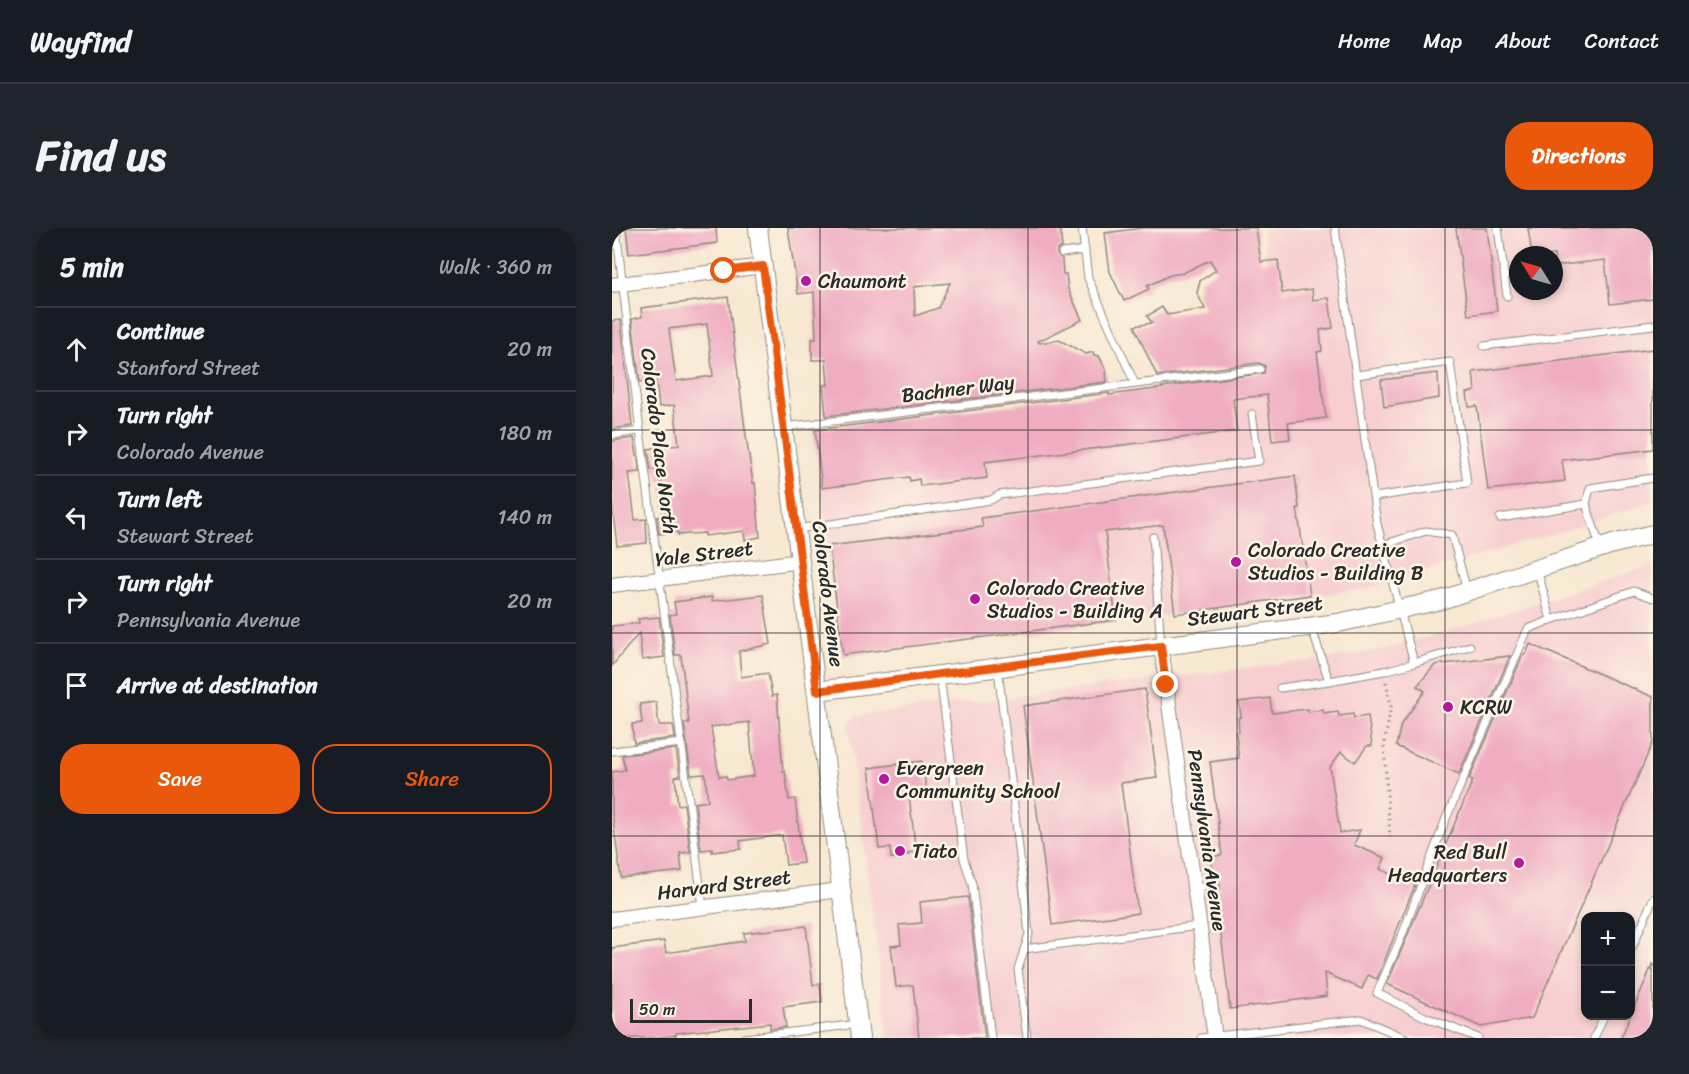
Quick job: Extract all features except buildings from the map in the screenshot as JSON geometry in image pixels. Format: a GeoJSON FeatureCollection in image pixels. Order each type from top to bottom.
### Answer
{"type":"FeatureCollection","features":[{"type":"Feature","properties":{"kind":"street","name":"Colorado Avenue"},"geometry":{"type":"LineString","coordinates":[[758,228],[840,890],[860,1031]]}},
{"type":"Feature","properties":{"kind":"street"},"geometry":{"type":"LineString","coordinates":[[618,284],[763,266]]}},
{"type":"Feature","properties":{"kind":"street","name":"Stewart Street"},"geometry":{"type":"LineString","coordinates":[[817,691],[1338,623],[1400,610],[1653,534]]}},
{"type":"Feature","properties":{"kind":"street","name":"Yale Street"},"geometry":{"type":"LineString","coordinates":[[612,585],[801,561]]}},
{"type":"Feature","properties":{"kind":"street","name":"Pennsylvania Avenue"},"geometry":{"type":"LineString","coordinates":[[1161,646],[1198,926],[1210,1037]]}},
{"type":"Feature","properties":{"kind":"street","name":"Harvard Street"},"geometry":{"type":"LineString","coordinates":[[612,918],[840,890]]}},
{"type":"Feature","properties":{"kind":"lane","name":"Colorado Place North"},"geometry":{"type":"LineString","coordinates":[[616,228],[618,284],[640,431],[703,907]]}},
{"type":"Feature","properties":{"kind":"lane"},"geometry":{"type":"LineString","coordinates":[[1082,228],[1088,278],[1135,384]]}},
{"type":"Feature","properties":{"kind":"lane"},"geometry":{"type":"LineString","coordinates":[[1335,228],[1358,375],[1377,524],[1414,663]]}},
{"type":"Feature","properties":{"kind":"lane"},"geometry":{"type":"LineString","coordinates":[[1498,228],[1507,296]]}},
{"type":"Feature","properties":{"kind":"lane"},"geometry":{"type":"LineString","coordinates":[[1062,253],[1085,250]]}},
{"type":"Feature","properties":{"kind":"lane"},"geometry":{"type":"LineString","coordinates":[[1484,346],[1653,326]]}},
{"type":"Feature","properties":{"kind":"lane"},"geometry":{"type":"LineString","coordinates":[[1358,375],[1450,362],[1467,483],[1374,497]]}},
{"type":"Feature","properties":{"kind":"lane","name":"Bachner Way"},"geometry":{"type":"LineString","coordinates":[[784,427],[1260,369]]}},
{"type":"Feature","properties":{"kind":"lane"},"geometry":{"type":"LineString","coordinates":[[796,529],[991,501],[999,495],[1259,461],[1252,414]]}},
{"type":"Feature","properties":{"kind":"lane"},"geometry":{"type":"LineString","coordinates":[[612,435],[640,431]]}},
{"type":"Feature","properties":{"kind":"lane"},"geometry":{"type":"LineString","coordinates":[[1601,548],[1586,504],[1590,488],[1653,478]]}},
{"type":"Feature","properties":{"kind":"lane"},"geometry":{"type":"LineString","coordinates":[[1500,518],[1586,504]]}},
{"type":"Feature","properties":{"kind":"lane"},"geometry":{"type":"LineString","coordinates":[[1383,545],[1426,531],[1452,535],[1467,591]]}},
{"type":"Feature","properties":{"kind":"lane"},"geometry":{"type":"LineString","coordinates":[[1153,537],[1161,646]]}},
{"type":"Feature","properties":{"kind":"lane"},"geometry":{"type":"LineString","coordinates":[[1537,569],[1551,620]]}},
{"type":"Feature","properties":{"kind":"lane"},"geometry":{"type":"LineString","coordinates":[[1478,1038],[1425,1017],[1377,993],[1403,933],[1445,821],[1528,629],[1634,591],[1653,598]]}},
{"type":"Feature","properties":{"kind":"lane"},"geometry":{"type":"LineString","coordinates":[[1312,626],[1329,681]]}},
{"type":"Feature","properties":{"kind":"lane"},"geometry":{"type":"LineString","coordinates":[[1280,688],[1384,671],[1470,646]]}},
{"type":"Feature","properties":{"kind":"lane"},"geometry":{"type":"LineString","coordinates":[[998,666],[1029,934],[1018,969],[1027,1038]]}},
{"type":"Feature","properties":{"kind":"lane"},"geometry":{"type":"LineString","coordinates":[[940,674],[964,859],[972,884],[991,1038]]}},
{"type":"Feature","properties":{"kind":"lane"},"geometry":{"type":"LineString","coordinates":[[612,751],[682,743]]}},
{"type":"Feature","properties":{"kind":"lane"},"geometry":{"type":"LineString","coordinates":[[1193,888],[1215,886]]}},
{"type":"Feature","properties":{"kind":"lane"},"geometry":{"type":"LineString","coordinates":[[1635,940],[1653,899]]}},
{"type":"Feature","properties":{"kind":"lane"},"geometry":{"type":"LineString","coordinates":[[1024,949],[1198,926]]}},
{"type":"Feature","properties":{"kind":"lane"},"geometry":{"type":"LineString","coordinates":[[1210,1037],[1360,1019],[1405,1038]]}},
{"type":"Feature","properties":{"kind":"lane"},"geometry":{"type":"LineString","coordinates":[[1594,1038],[1602,1020]]}},
{"type":"Feature","properties":{"kind":"lane"},"geometry":{"type":"LineString","coordinates":[[744,1038],[860,1031]]}},
{"type":"Feature","properties":{"kind":"path"},"geometry":{"type":"LineString","coordinates":[[1384,671],[1391,706],[1384,746],[1390,837]]}},
{"type":"Feature","properties":{"kind":"shaded area"},"geometry":{"type":"Polygon","coordinates":[[[1262,228],[1653,228],[1653,501],[1576,527],[1367,589],[843,657],[812,429],[1281,372],[1262,228]]]}},
{"type":"Feature","properties":{"kind":"shaded area"},"geometry":{"type":"Polygon","coordinates":[[[1653,565],[1653,1038],[888,1038],[849,726],[855,716],[1347,656],[1384,649],[1443,633],[1653,565]]]}},
{"type":"Feature","properties":{"kind":"place","name":"Chaumont"},"geometry":{"type":"Point","coordinates":[806,281]}},
{"type":"Feature","properties":{"kind":"place","name":"Colorado Creative Studios - Building B"},"geometry":{"type":"Point","coordinates":[1236,562]}},
{"type":"Feature","properties":{"kind":"place","name":"Colorado Creative Studios - Building A"},"geometry":{"type":"Point","coordinates":[975,599]}},
{"type":"Feature","properties":{"kind":"place","name":"KCRW"},"geometry":{"type":"Point","coordinates":[1448,707]}},
{"type":"Feature","properties":{"kind":"place","name":"Evergreen Community School"},"geometry":{"type":"Point","coordinates":[884,779]}},
{"type":"Feature","properties":{"kind":"place","name":"Tiato"},"geometry":{"type":"Point","coordinates":[900,851]}},
{"type":"Feature","properties":{"kind":"place","name":"Red Bull Headquarters"},"geometry":{"type":"Point","coordinates":[1519,863]}},
{"type":"Feature","properties":{"kind":"route"},"geometry":{"type":"LineString","coordinates":[[724,271],[763,266],[817,691],[1161,646],[1166,685]]}}]}
